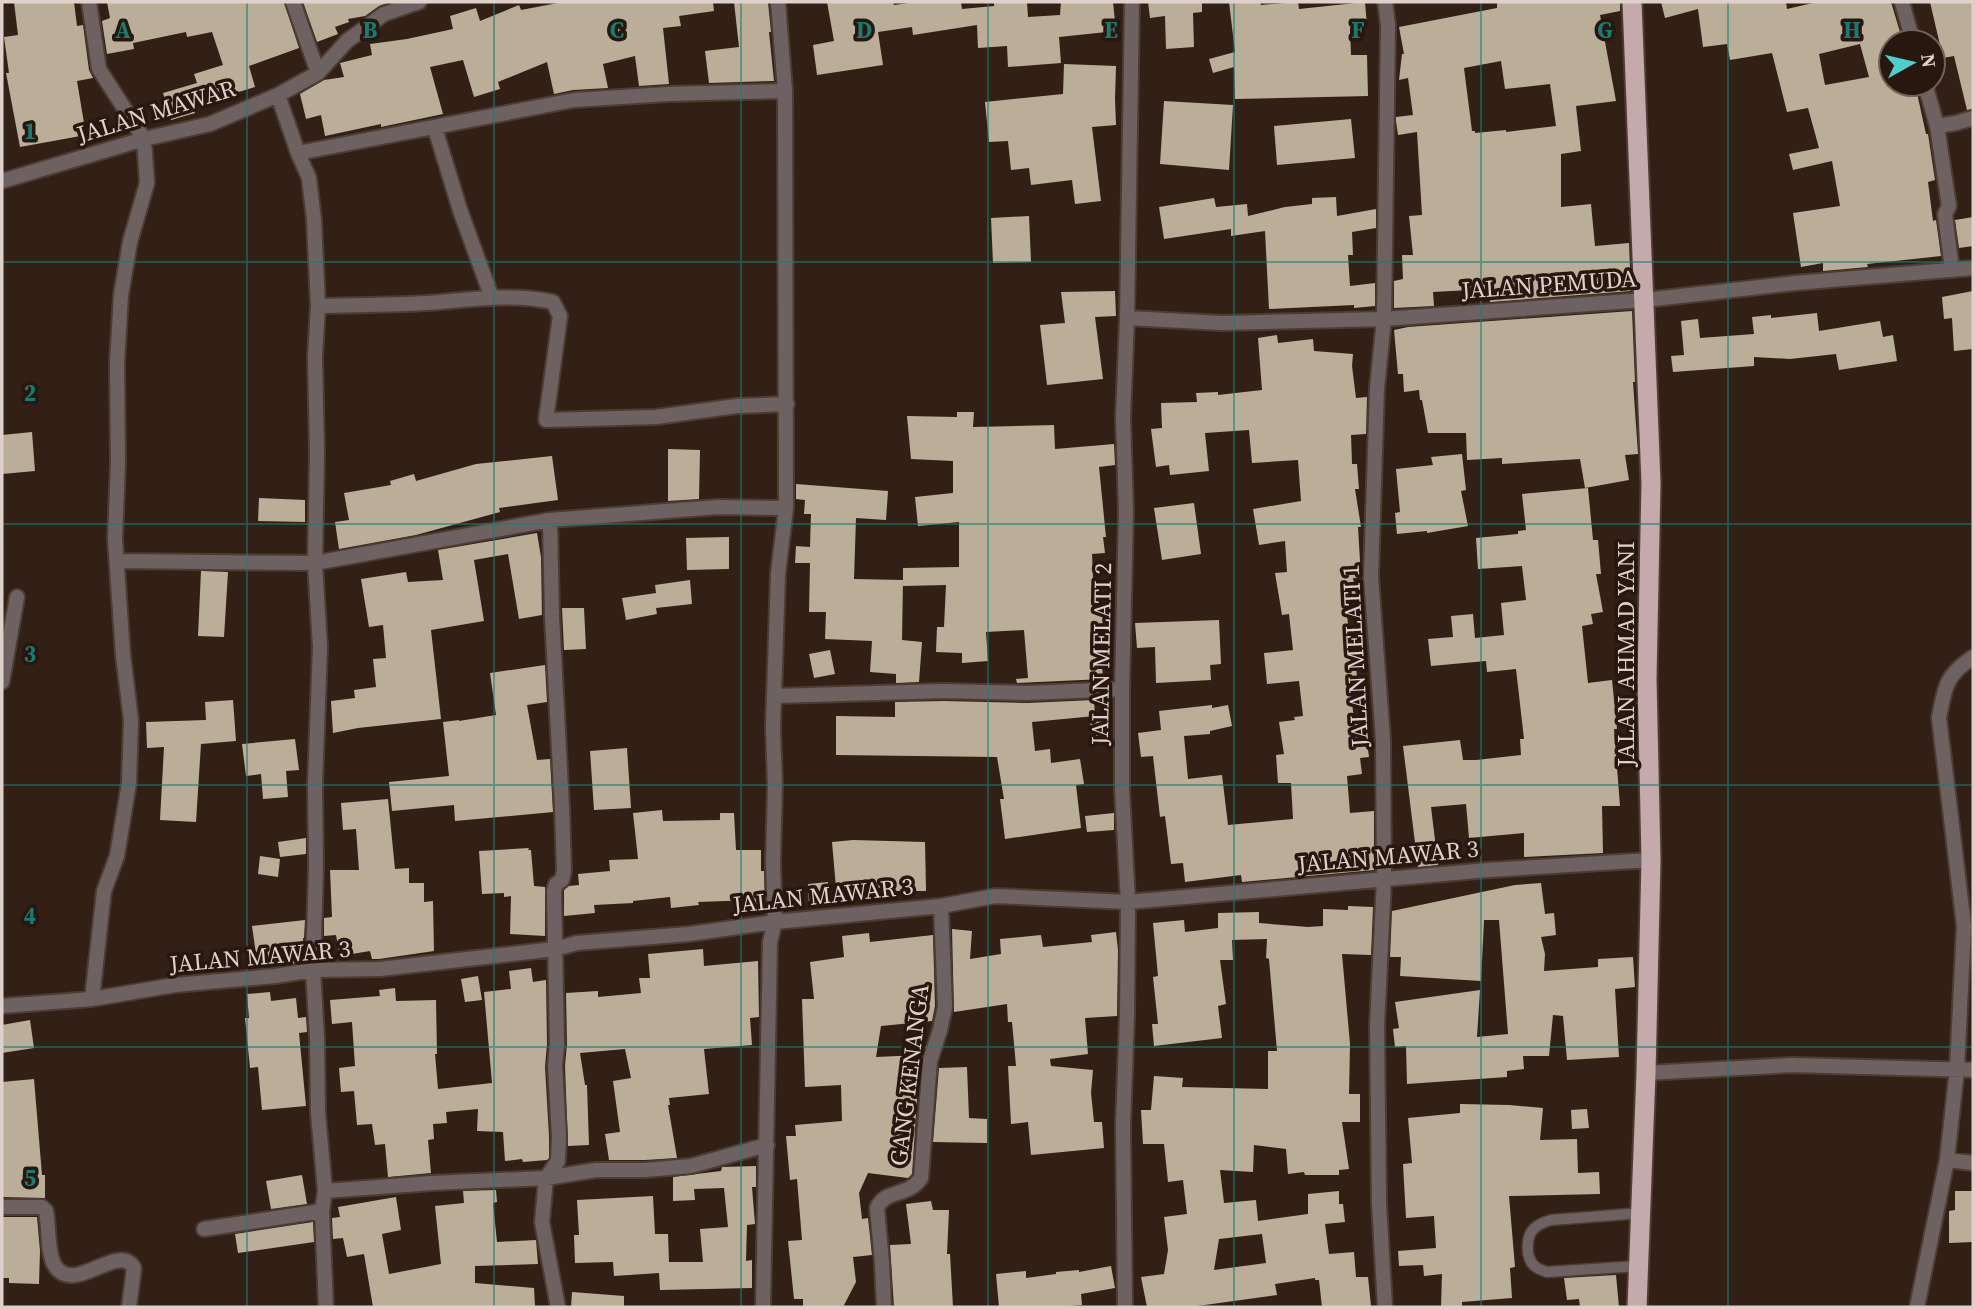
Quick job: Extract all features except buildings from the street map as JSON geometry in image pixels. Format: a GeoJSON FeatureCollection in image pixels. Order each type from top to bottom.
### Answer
{"type":"FeatureCollection","features":[{"type":"Feature","properties":{"kind":"highway","name":"JALAN AHMAD YANI"},"geometry":{"type":"LineString","coordinates":[[1632,2],[1651,483],[1647,679],[1651,860],[1637,1307]]}},
{"type":"Feature","properties":{"kind":"street"},"geometry":{"type":"LineString","coordinates":[[89,2],[99,69],[144,139],[147,183],[130,242],[121,295],[118,349],[115,538],[122,655],[131,720],[129,783],[117,856],[104,891],[92,999]]}},
{"type":"Feature","properties":{"kind":"street"},"geometry":{"type":"LineString","coordinates":[[293,2],[318,73]]}},
{"type":"Feature","properties":{"kind":"street","name":"JALAN MAWAR"},"geometry":{"type":"LineString","coordinates":[[2,181],[144,139],[210,124],[278,95],[318,73],[347,41],[384,14],[419,2]]}},
{"type":"Feature","properties":{"kind":"street"},"geometry":{"type":"LineString","coordinates":[[763,1307],[771,942],[775,922],[773,727],[778,574],[786,508],[785,91],[778,2]]}},
{"type":"Feature","properties":{"kind":"street","name":"JALAN MELATI 2"},"geometry":{"type":"LineString","coordinates":[[1125,1307],[1123,1125],[1128,902],[1122,790],[1126,511],[1123,417],[1128,318],[1132,2]]}},
{"type":"Feature","properties":{"kind":"street","name":"JALAN MELATI 1"},"geometry":{"type":"LineString","coordinates":[[1385,2],[1388,25],[1384,319],[1377,388],[1371,577],[1383,740],[1384,880],[1377,1039],[1379,1203],[1385,1307]]}},
{"type":"Feature","properties":{"kind":"street"},"geometry":{"type":"LineString","coordinates":[[1902,2],[1909,28]]}},
{"type":"Feature","properties":{"kind":"street"},"geometry":{"type":"LineString","coordinates":[[298,153],[574,100],[785,91]]}},
{"type":"Feature","properties":{"kind":"street"},"geometry":{"type":"LineString","coordinates":[[278,95],[309,178],[314,220],[317,306],[315,563],[320,647],[313,970],[318,1113],[325,1191],[323,1211],[327,1307]]}},
{"type":"Feature","properties":{"kind":"street"},"geometry":{"type":"LineString","coordinates":[[1929,98],[1937,126],[1949,206],[1945,214],[1952,270]]}},
{"type":"Feature","properties":{"kind":"street"},"geometry":{"type":"LineString","coordinates":[[1937,126],[1973,118]]}},
{"type":"Feature","properties":{"kind":"street"},"geometry":{"type":"LineString","coordinates":[[435,128],[460,210],[492,298]]}},
{"type":"Feature","properties":{"kind":"street","name":"JALAN PEMUDA"},"geometry":{"type":"LineString","coordinates":[[1128,318],[1223,323],[1384,319],[1645,300],[1795,282],[1973,268]]}},
{"type":"Feature","properties":{"kind":"street"},"geometry":{"type":"LineString","coordinates":[[317,306],[492,298],[540,299],[553,302],[559,316],[547,420],[656,417],[737,406],[787,404]]}},
{"type":"Feature","properties":{"kind":"street"},"geometry":{"type":"LineString","coordinates":[[117,561],[315,563],[550,520],[718,507],[786,508]]}},
{"type":"Feature","properties":{"kind":"street"},"geometry":{"type":"LineString","coordinates":[[550,520],[564,864],[562,880],[556,884],[554,891],[558,1161],[546,1178],[541,1222],[558,1307]]}},
{"type":"Feature","properties":{"kind":"street"},"geometry":{"type":"LineString","coordinates":[[2,682],[17,597]]}},
{"type":"Feature","properties":{"kind":"street"},"geometry":{"type":"LineString","coordinates":[[1917,1307],[1947,1160],[1957,1069],[1964,926],[1939,718],[1946,685],[1958,667],[1973,657]]}},
{"type":"Feature","properties":{"kind":"street"},"geometry":{"type":"LineString","coordinates":[[775,696],[1122,689]]}},
{"type":"Feature","properties":{"kind":"street","name":"JALAN MAWAR 3"},"geometry":{"type":"LineString","coordinates":[[2,1006],[92,999],[175,985],[313,970],[380,970],[555,949],[577,943],[689,934],[775,922],[941,906],[995,895],[1128,902],[1488,870],[1651,860]]}},
{"type":"Feature","properties":{"kind":"street","name":"GANG KENANGA"},"geometry":{"type":"LineString","coordinates":[[884,1307],[877,1208],[880,1202],[892,1194],[915,1187],[921,1178],[930,1061],[944,1007],[941,906]]}},
{"type":"Feature","properties":{"kind":"street"},"geometry":{"type":"LineString","coordinates":[[1646,1073],[1792,1065],[1973,1070]]}},
{"type":"Feature","properties":{"kind":"street"},"geometry":{"type":"LineString","coordinates":[[325,1191],[546,1178],[596,1170],[691,1166],[767,1145]]}},
{"type":"Feature","properties":{"kind":"street"},"geometry":{"type":"LineString","coordinates":[[1947,1160],[1973,1163]]}},
{"type":"Feature","properties":{"kind":"street"},"geometry":{"type":"LineString","coordinates":[[2,1207],[43,1208],[46,1211],[52,1259],[55,1267],[62,1273],[71,1276],[116,1261],[131,1262],[134,1268],[129,1307]]}},
{"type":"Feature","properties":{"kind":"street"},"geometry":{"type":"LineString","coordinates":[[204,1229],[323,1211]]}},
{"type":"Feature","properties":{"kind":"lane"},"geometry":{"type":"LineString","coordinates":[[1639,1266],[1547,1272],[1536,1267],[1529,1259],[1527,1244],[1529,1234],[1538,1223],[1641,1213]]}}]}
